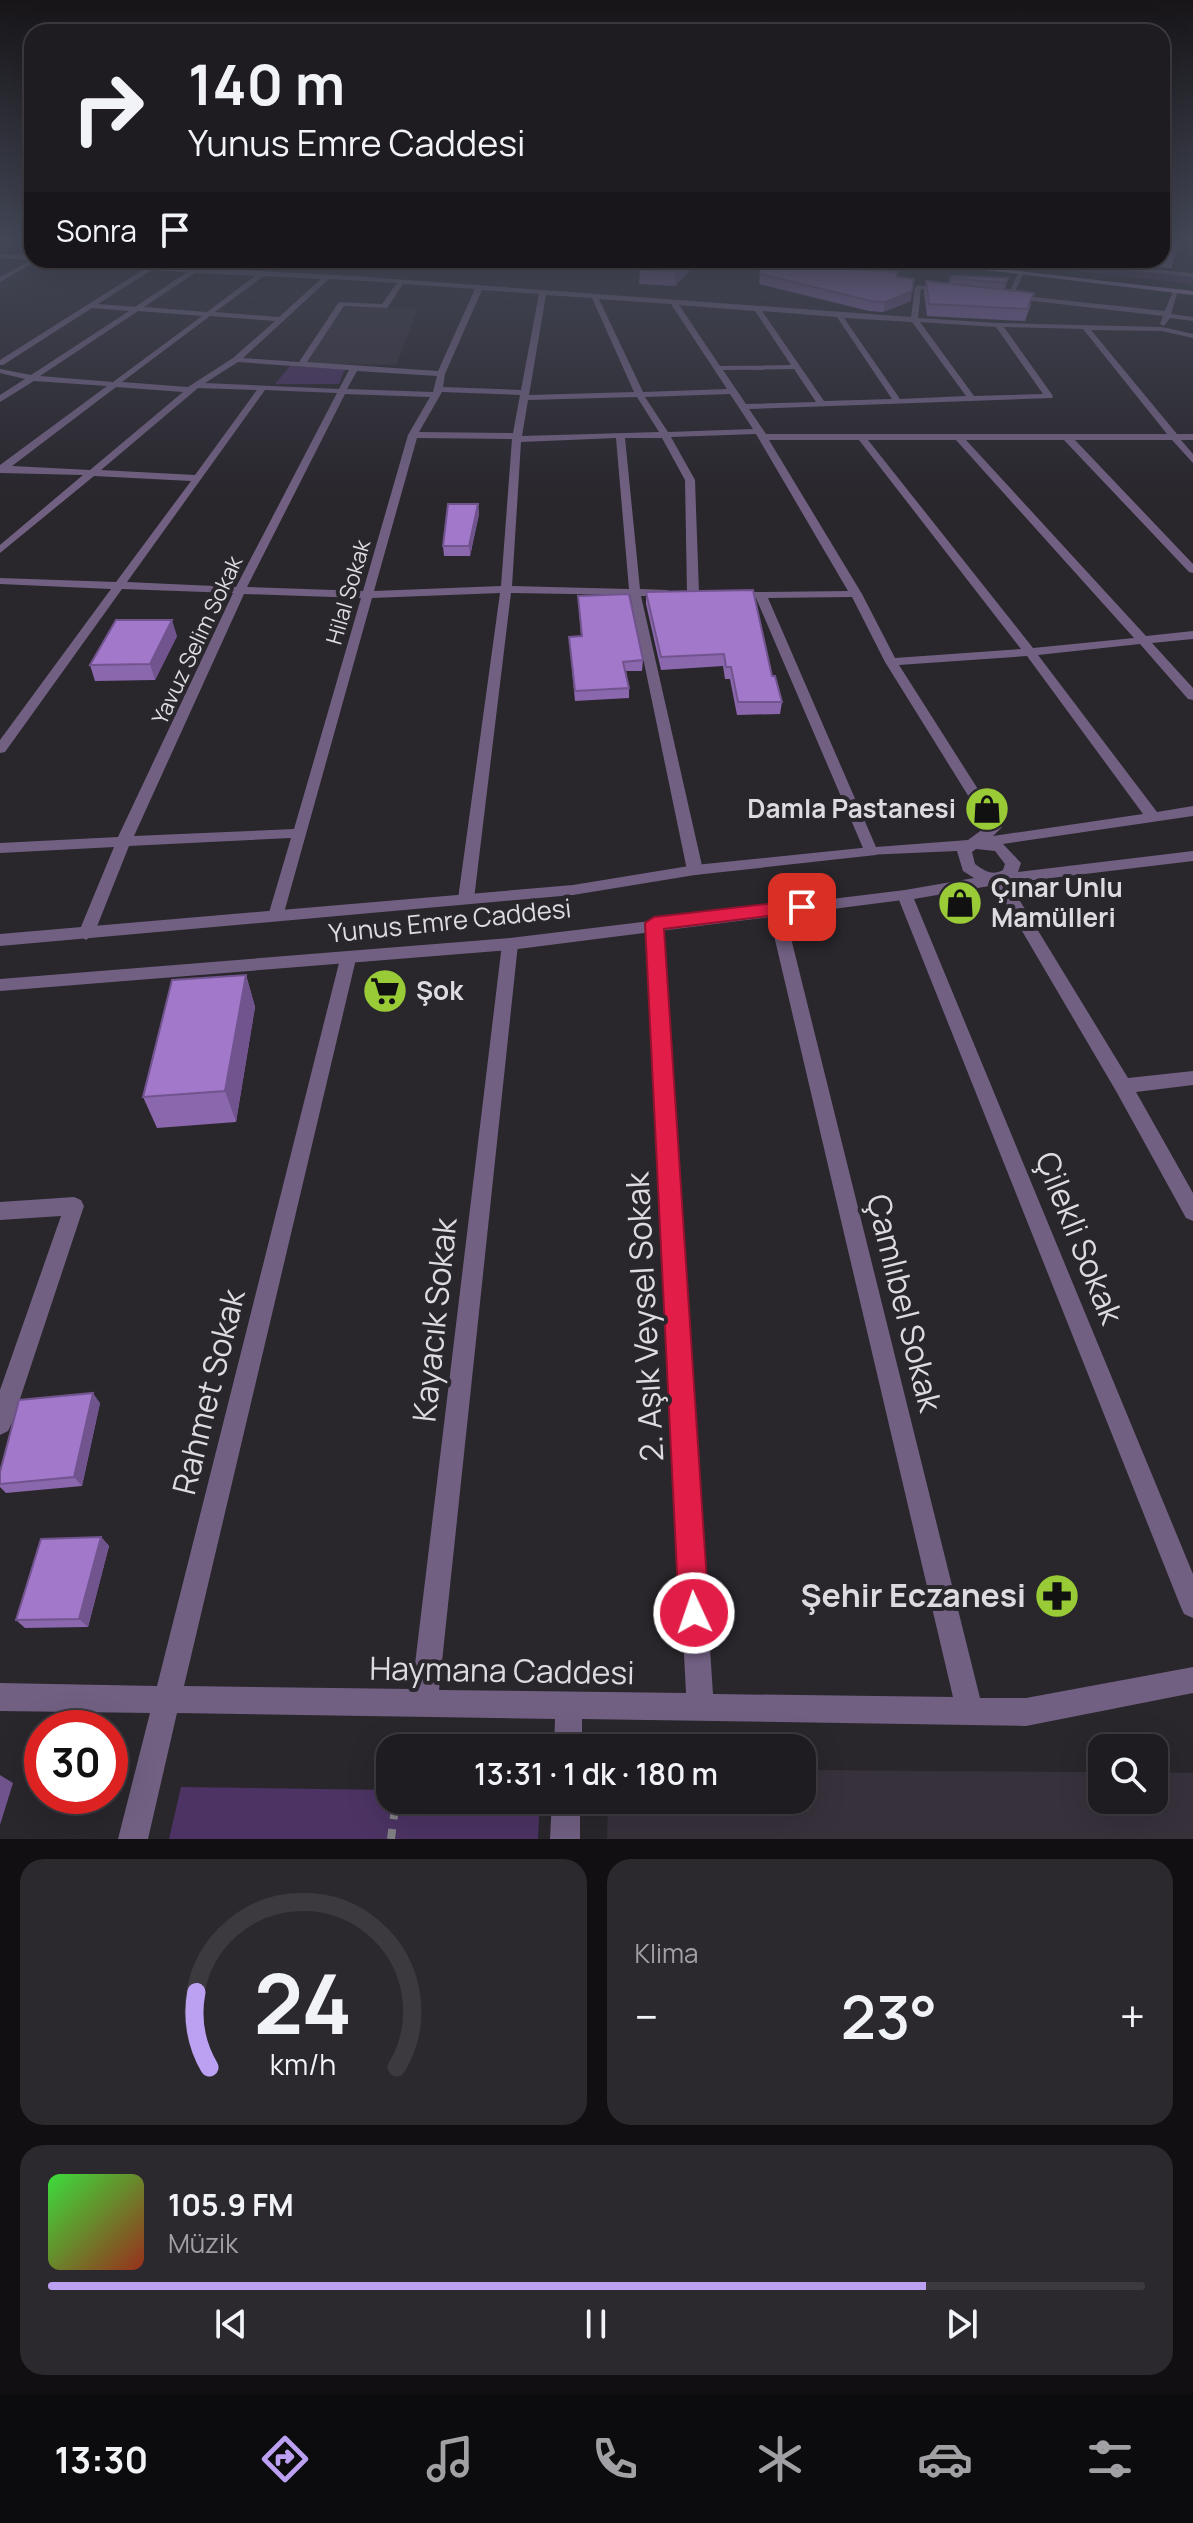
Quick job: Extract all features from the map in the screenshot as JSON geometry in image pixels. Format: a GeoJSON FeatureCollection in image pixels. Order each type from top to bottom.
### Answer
{"type":"FeatureCollection","features":[{"type":"Feature","properties":{"kind":"street"},"geometry":{"type":"LineString","coordinates":[[0,363],[58,327]]}},
{"type":"Feature","properties":{"kind":"street"},"geometry":{"type":"LineString","coordinates":[[0,399],[110,327]]}},
{"type":"Feature","properties":{"kind":"street"},"geometry":{"type":"LineString","coordinates":[[1,469],[193,327]]}},
{"type":"Feature","properties":{"kind":"street"},"geometry":{"type":"LineString","coordinates":[[0,550],[193,388],[236,360],[272,327]]}},
{"type":"Feature","properties":{"kind":"street"},"geometry":{"type":"LineString","coordinates":[[302,364],[327,327]]}},
{"type":"Feature","properties":{"kind":"street","name":"Hilal Sokak"},"geometry":{"type":"LineString","coordinates":[[276,916],[413,435],[436,392],[462,327]]}},
{"type":"Feature","properties":{"kind":"street"},"geometry":{"type":"LineString","coordinates":[[466,899],[506,589],[517,438],[537,327]]}},
{"type":"Feature","properties":{"kind":"street"},"geometry":{"type":"LineString","coordinates":[[608,327],[640,395],[690,480],[693,593]]}},
{"type":"Feature","properties":{"kind":"street"},"geometry":{"type":"LineString","coordinates":[[690,327],[761,434],[856,594],[891,662],[995,827],[964,851],[968,867],[982,876],[999,879],[1193,856]]}},
{"type":"Feature","properties":{"kind":"street"},"geometry":{"type":"LineString","coordinates":[[769,327],[821,403]]}},
{"type":"Feature","properties":{"kind":"street"},"geometry":{"type":"LineString","coordinates":[[847,327],[897,400]]}},
{"type":"Feature","properties":{"kind":"street"},"geometry":{"type":"LineString","coordinates":[[920,327],[971,398]]}},
{"type":"Feature","properties":{"kind":"street"},"geometry":{"type":"LineString","coordinates":[[742,407],[1049,396],[999,327]]}},
{"type":"Feature","properties":{"kind":"street"},"geometry":{"type":"LineString","coordinates":[[1051,327],[1162,329],[1189,335],[1193,344]]}},
{"type":"Feature","properties":{"kind":"street"},"geometry":{"type":"LineString","coordinates":[[1086,328],[1193,460]]}},
{"type":"Feature","properties":{"kind":"street"},"geometry":{"type":"LineString","coordinates":[[236,360],[441,374]]}},
{"type":"Feature","properties":{"kind":"street"},"geometry":{"type":"LineString","coordinates":[[717,368],[795,367]]}},
{"type":"Feature","properties":{"kind":"street","name":"Yavuz Selim Sokak"},"geometry":{"type":"LineString","coordinates":[[86,934],[125,839],[239,592],[354,368]]}},
{"type":"Feature","properties":{"kind":"street"},"geometry":{"type":"LineString","coordinates":[[0,371],[33,378],[193,388],[526,396],[734,391]]}},
{"type":"Feature","properties":{"kind":"street"},"geometry":{"type":"LineString","coordinates":[[0,749],[263,388]]}},
{"type":"Feature","properties":{"kind":"street"},"geometry":{"type":"LineString","coordinates":[[413,435],[517,438],[761,434],[862,438],[957,435],[1193,437]]}},
{"type":"Feature","properties":{"kind":"street"},"geometry":{"type":"LineString","coordinates":[[620,435],[635,593],[695,870]]}},
{"type":"Feature","properties":{"kind":"street"},"geometry":{"type":"LineString","coordinates":[[957,435],[1193,696]]}},
{"type":"Feature","properties":{"kind":"street"},"geometry":{"type":"LineString","coordinates":[[1066,436],[1193,570]]}},
{"type":"Feature","properties":{"kind":"street"},"geometry":{"type":"LineString","coordinates":[[862,438],[1030,652],[1153,817]]}},
{"type":"Feature","properties":{"kind":"street"},"geometry":{"type":"LineString","coordinates":[[1,469],[197,478]]}},
{"type":"Feature","properties":{"kind":"street"},"geometry":{"type":"LineString","coordinates":[[0,581],[369,595],[506,589],[706,594]]}},
{"type":"Feature","properties":{"kind":"street"},"geometry":{"type":"LineString","coordinates":[[734,595],[856,594]]}},
{"type":"Feature","properties":{"kind":"street"},"geometry":{"type":"LineString","coordinates":[[761,596],[871,852]]}},
{"type":"Feature","properties":{"kind":"street"},"geometry":{"type":"LineString","coordinates":[[891,662],[1030,652],[1193,635]]}},
{"type":"Feature","properties":{"kind":"street"},"geometry":{"type":"LineString","coordinates":[[0,719],[22,720]]}},
{"type":"Feature","properties":{"kind":"street"},"geometry":{"type":"LineString","coordinates":[[0,940],[573,890],[695,870],[976,844],[1193,811]]}},
{"type":"Feature","properties":{"kind":"street"},"geometry":{"type":"LineString","coordinates":[[0,848],[125,839],[299,833]]}},
{"type":"Feature","properties":{"kind":"street"},"geometry":{"type":"LineString","coordinates":[[976,844],[1000,848],[1010,858],[1013,863],[1010,873],[999,879]]}},
{"type":"Feature","properties":{"kind":"street"},"geometry":{"type":"LineString","coordinates":[[999,879],[1123,1086],[1193,1212]]}},
{"type":"Feature","properties":{"kind":"street","name":"Yunus Emre Caddesi"},"geometry":{"type":"LineString","coordinates":[[0,985],[510,944],[654,923],[905,895],[999,879]]}},
{"type":"Feature","properties":{"kind":"street","name":"Çilekli Sokak"},"geometry":{"type":"LineString","coordinates":[[905,895],[1193,1605]]}},
{"type":"Feature","properties":{"kind":"street","name":"Çamlıbel Sokak"},"geometry":{"type":"LineString","coordinates":[[776,910],[970,1711]]}},
{"type":"Feature","properties":{"kind":"street","name":"2. Aşık Veysel Sokak"},"geometry":{"type":"LineString","coordinates":[[654,923],[700,1708]]}},
{"type":"Feature","properties":{"kind":"street","name":"Kayacık Sokak"},"geometry":{"type":"LineString","coordinates":[[424,1704],[510,944]]}},
{"type":"Feature","properties":{"kind":"street","name":"Rahmet Sokak"},"geometry":{"type":"LineString","coordinates":[[133,1839],[348,959]]}},
{"type":"Feature","properties":{"kind":"street"},"geometry":{"type":"LineString","coordinates":[[1123,1086],[1193,1078]]}},
{"type":"Feature","properties":{"kind":"street"},"geometry":{"type":"LineString","coordinates":[[0,1211],[74,1206],[0,1423]]}},
{"type":"Feature","properties":{"kind":"street","name":"Haymana Caddesi"},"geometry":{"type":"LineString","coordinates":[[0,1697],[1026,1712],[1193,1680]]}},
{"type":"Feature","properties":{"kind":"street"},"geometry":{"type":"LineString","coordinates":[[568,1734],[569,1706]]}},
{"type":"Feature","properties":{"kind":"street"},"geometry":{"type":"LineString","coordinates":[[565,1839],[566,1814]]}},
{"type":"Feature","properties":{"kind":"path"},"geometry":{"type":"LineString","coordinates":[[391,1839],[394,1814]]}},
{"type":"Feature","properties":{"kind":"shaded area"},"geometry":{"type":"Polygon","coordinates":[[[330,327],[411,327],[396,365],[302,364],[330,327]]]}},
{"type":"Feature","properties":{"kind":"shaded area"},"geometry":{"type":"Polygon","coordinates":[[[290,366],[345,369],[339,384],[275,384],[290,366]]]}},
{"type":"Feature","properties":{"kind":"shaded area"},"geometry":{"type":"Polygon","coordinates":[[[816,1770],[1088,1772],[1088,1814],[1168,1814],[1168,1772],[1193,1773],[1193,1839],[607,1839],[608,1814],[816,1814],[816,1770]]]}},
{"type":"Feature","properties":{"kind":"shaded area"},"geometry":{"type":"Polygon","coordinates":[[[181,1787],[376,1790],[376,1814],[539,1814],[538,1839],[169,1839],[181,1787]]]}},
{"type":"Feature","properties":{"kind":"building"},"geometry":{"type":"Polygon","coordinates":[[[448,504],[478,504],[469,546],[443,546],[448,504]]]}},
{"type":"Feature","properties":{"kind":"building"},"geometry":{"type":"Polygon","coordinates":[[[753,590],[772,676],[775,676],[782,702],[738,702],[731,667],[726,667],[724,654],[661,657],[646,592],[753,590]]]}},
{"type":"Feature","properties":{"kind":"building"},"geometry":{"type":"Polygon","coordinates":[[[629,594],[643,660],[623,662],[629,688],[575,691],[569,637],[582,636],[578,596],[629,594]]]}},
{"type":"Feature","properties":{"kind":"building"},"geometry":{"type":"Polygon","coordinates":[[[116,620],[172,620],[150,664],[90,665],[116,620]]]}},
{"type":"Feature","properties":{"kind":"building"},"geometry":{"type":"Polygon","coordinates":[[[246,975],[225,1091],[143,1097],[172,980],[246,975]]]}},
{"type":"Feature","properties":{"kind":"building"},"geometry":{"type":"Polygon","coordinates":[[[93,1393],[74,1477],[0,1484],[0,1472],[19,1400],[93,1393]]]}},
{"type":"Feature","properties":{"kind":"building"},"geometry":{"type":"Polygon","coordinates":[[[101,1537],[79,1619],[16,1620],[41,1539],[101,1537]]]}},
{"type":"Feature","properties":{"kind":"place","name":"Damla Pastanesi"},"geometry":{"type":"Point","coordinates":[987,809]}},
{"type":"Feature","properties":{"kind":"place","name":"Çınar Unlu Mamülleri"},"geometry":{"type":"Point","coordinates":[960,903]}},
{"type":"Feature","properties":{"kind":"place","name":"Şok"},"geometry":{"type":"Point","coordinates":[385,991]}},
{"type":"Feature","properties":{"kind":"place","name":"Şehir Eczanesi"},"geometry":{"type":"Point","coordinates":[1057,1596]}},
{"type":"Feature","properties":{"kind":"route"},"geometry":{"type":"LineString","coordinates":[[694,1613],[654,923],[802,907]]}}]}
